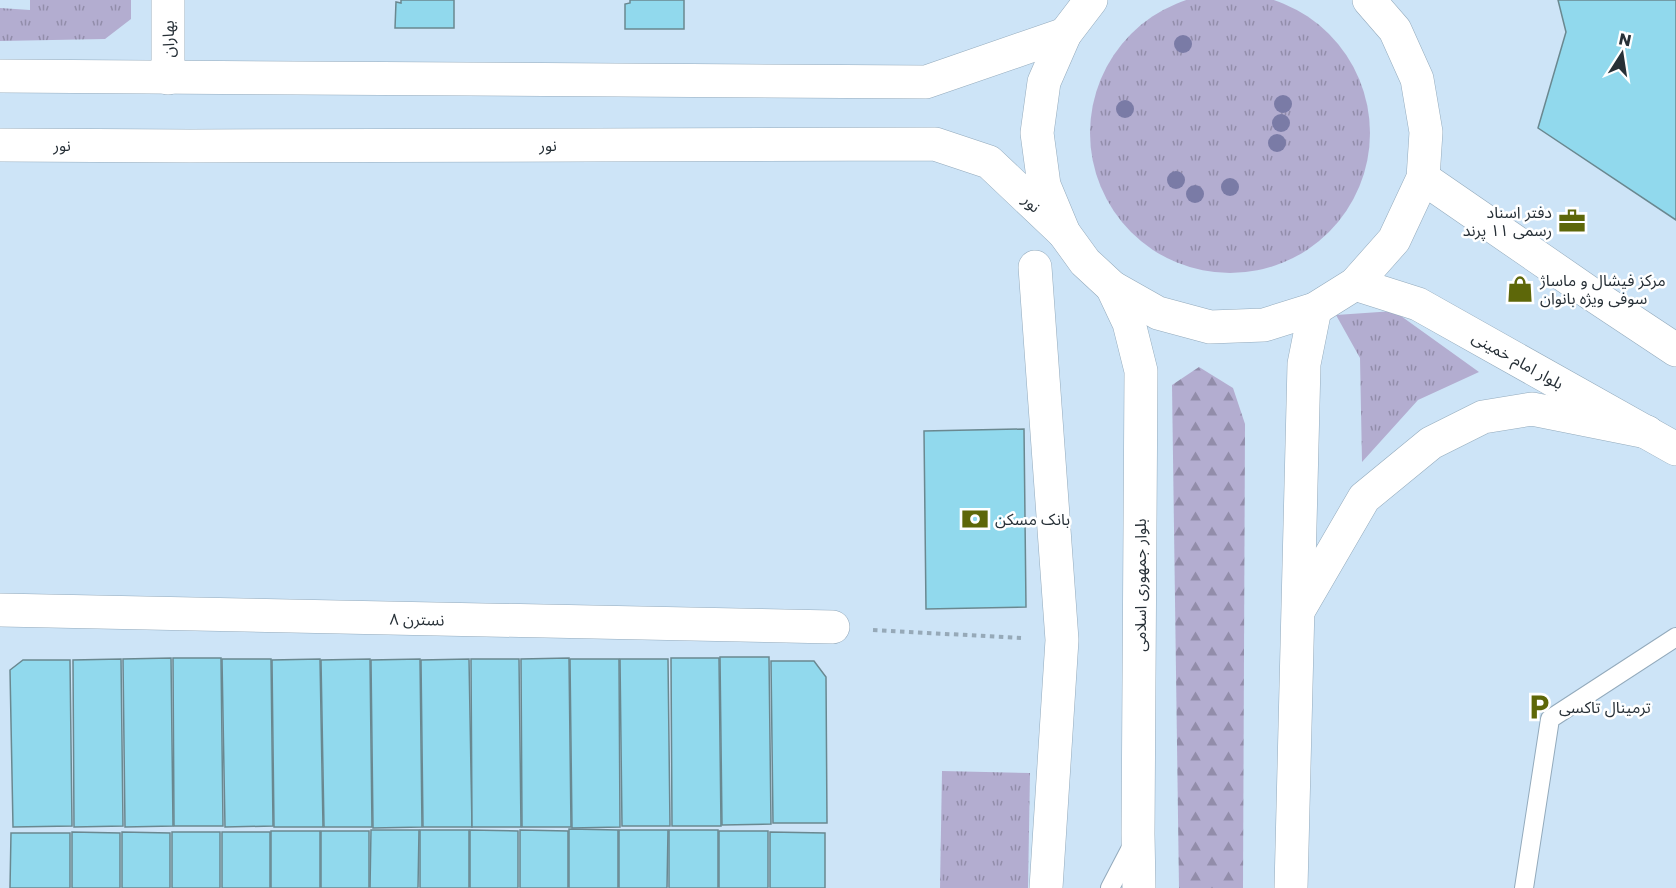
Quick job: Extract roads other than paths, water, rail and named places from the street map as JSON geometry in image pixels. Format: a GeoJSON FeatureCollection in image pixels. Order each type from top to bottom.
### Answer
{"type":"FeatureCollection","features":[{"type":"Feature","properties":{"kind":"street","name":"بهاران"},"geometry":{"type":"LineString","coordinates":[[168,0],[168,78]]}},
{"type":"Feature","properties":{"kind":"street"},"geometry":{"type":"LineString","coordinates":[[1091,0],[1065,34],[1044,82],[1037,133],[1044,185],[1064,233],[1085,262],[1112,286],[1158,313],[1210,327],[1264,325],[1315,309],[1355,284],[1394,240],[1423,178],[1426,132],[1417,79],[1395,30],[1369,0]]}},
{"type":"Feature","properties":{"kind":"street"},"geometry":{"type":"LineString","coordinates":[[0,76],[926,82],[1065,34]]}},
{"type":"Feature","properties":{"kind":"street","name":"نور"},"geometry":{"type":"LineString","coordinates":[[0,145],[935,144],[989,162],[1064,233]]}},
{"type":"Feature","properties":{"kind":"street"},"geometry":{"type":"LineString","coordinates":[[1423,178],[1676,350]]}},
{"type":"Feature","properties":{"kind":"street"},"geometry":{"type":"LineString","coordinates":[[1035,267],[1062,640],[1046,888]]}},
{"type":"Feature","properties":{"kind":"street","name":"بلوار امام خمینی"},"geometry":{"type":"LineString","coordinates":[[1355,284],[1418,304],[1676,449]]}},
{"type":"Feature","properties":{"kind":"street","name":"بلوار جمهوری اسلامی"},"geometry":{"type":"LineString","coordinates":[[1112,286],[1129,322],[1141,371],[1139,888]]}},
{"type":"Feature","properties":{"kind":"street"},"geometry":{"type":"LineString","coordinates":[[1291,888],[1304,364],[1315,309]]}},
{"type":"Feature","properties":{"kind":"street"},"geometry":{"type":"LineString","coordinates":[[1299,610],[1364,498],[1431,443],[1483,417],[1532,409],[1647,432]]}},
{"type":"Feature","properties":{"kind":"street","name":"نسترن ۸"},"geometry":{"type":"LineString","coordinates":[[0,610],[833,627]]}},
{"type":"Feature","properties":{"kind":"lane"},"geometry":{"type":"LineString","coordinates":[[1524,888],[1550,719],[1676,637]]}},
{"type":"Feature","properties":{"kind":"lane"},"geometry":{"type":"LineString","coordinates":[[1110,888],[1138,834]]}},
{"type":"Feature","properties":{"kind":"place","name":"دفتر اسناد رسمی ۱۱ پرند"},"geometry":{"type":"Point","coordinates":[1572,221]}},
{"type":"Feature","properties":{"kind":"place","name":"مرکز فیشال و ماساژ سوفی ویژه بانوان"},"geometry":{"type":"Point","coordinates":[1520,289]}},
{"type":"Feature","properties":{"kind":"place","name":"بانک مسکن"},"geometry":{"type":"Point","coordinates":[975,519]}},
{"type":"Feature","properties":{"kind":"place","name":"ترمینال تاکسی"},"geometry":{"type":"Point","coordinates":[1539,707]}}]}
